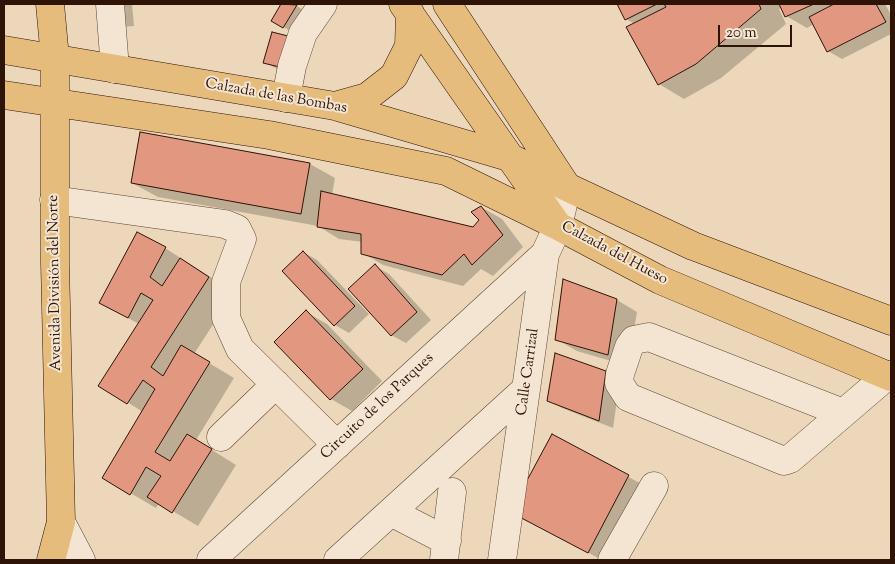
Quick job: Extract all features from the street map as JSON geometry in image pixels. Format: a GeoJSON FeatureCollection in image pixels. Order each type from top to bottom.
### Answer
{"type":"FeatureCollection","features":[{"type":"Feature","properties":{"kind":"main road","name":"Avenida División del Norte"},"geometry":{"type":"LineString","coordinates":[[50,4],[55,58],[53,102],[54,200],[61,522],[51,560]]}},
{"type":"Feature","properties":{"kind":"main road"},"geometry":{"type":"LineString","coordinates":[[447,4],[567,188],[693,246],[891,321]]}},
{"type":"Feature","properties":{"kind":"main road"},"geometry":{"type":"LineString","coordinates":[[335,106],[367,98],[394,76],[409,46],[407,8]]}},
{"type":"Feature","properties":{"kind":"main road","name":"Calzada del Hueso"},"geometry":{"type":"LineString","coordinates":[[407,8],[558,226],[660,280],[890,376]]}},
{"type":"Feature","properties":{"kind":"main road","name":"Calzada de las Bombas"},"geometry":{"type":"LineString","coordinates":[[4,50],[335,106],[509,157],[567,188]]}},
{"type":"Feature","properties":{"kind":"main road"},"geometry":{"type":"LineString","coordinates":[[4,95],[269,136],[446,171],[558,226]]}},
{"type":"Feature","properties":{"kind":"street"},"geometry":{"type":"LineString","coordinates":[[110,4],[115,69]]}},
{"type":"Feature","properties":{"kind":"street"},"geometry":{"type":"LineString","coordinates":[[286,98],[292,66],[303,33],[323,4]]}},
{"type":"Feature","properties":{"kind":"street","name":"Calle Carrizal"},"geometry":{"type":"LineString","coordinates":[[509,556],[526,389],[545,254],[558,226],[567,188]]}},
{"type":"Feature","properties":{"kind":"street"},"geometry":{"type":"LineString","coordinates":[[54,200],[225,224],[237,230],[242,240],[226,282],[226,318],[240,349],[337,445]]}},
{"type":"Feature","properties":{"kind":"street","name":"Circuito de los Parques"},"geometry":{"type":"LineString","coordinates":[[211,560],[545,254]]}},
{"type":"Feature","properties":{"kind":"street"},"geometry":{"type":"LineString","coordinates":[[843,413],[649,337],[634,340],[629,348],[620,374],[619,383],[628,397],[781,461],[790,459],[843,413],[890,376]]}},
{"type":"Feature","properties":{"kind":"street"},"geometry":{"type":"LineString","coordinates":[[221,437],[276,384]]}},
{"type":"Feature","properties":{"kind":"street"},"geometry":{"type":"LineString","coordinates":[[338,560],[526,389]]}},
{"type":"Feature","properties":{"kind":"street"},"geometry":{"type":"LineString","coordinates":[[612,560],[654,486]]}},
{"type":"Feature","properties":{"kind":"street"},"geometry":{"type":"LineString","coordinates":[[391,512],[446,551],[452,492]]}},
{"type":"Feature","properties":{"kind":"street"},"geometry":{"type":"LineString","coordinates":[[61,522],[81,560]]}},
{"type":"Feature","properties":{"kind":"building"},"geometry":{"type":"Polygon","coordinates":[[[281,4],[297,5],[283,28],[271,21],[281,4]]]}},
{"type":"Feature","properties":{"kind":"building"},"geometry":{"type":"Polygon","coordinates":[[[617,4],[657,4],[625,20],[617,4]]]}},
{"type":"Feature","properties":{"kind":"building"},"geometry":{"type":"Polygon","coordinates":[[[664,4],[759,4],[761,9],[696,64],[658,85],[626,27],[666,7],[664,4]]]}},
{"type":"Feature","properties":{"kind":"building"},"geometry":{"type":"Polygon","coordinates":[[[779,4],[814,4],[785,17],[779,4]]]}},
{"type":"Feature","properties":{"kind":"building"},"geometry":{"type":"Polygon","coordinates":[[[834,4],[876,4],[886,22],[827,52],[809,17],[834,4]]]}},
{"type":"Feature","properties":{"kind":"building"},"geometry":{"type":"Polygon","coordinates":[[[272,32],[296,38],[288,69],[263,63],[272,32]]]}},
{"type":"Feature","properties":{"kind":"building"},"geometry":{"type":"Polygon","coordinates":[[[140,132],[310,163],[301,214],[131,183],[140,132]]]}},
{"type":"Feature","properties":{"kind":"building"},"geometry":{"type":"Polygon","coordinates":[[[321,191],[473,227],[479,220],[471,212],[481,206],[503,235],[472,265],[464,254],[442,275],[361,254],[361,234],[317,227],[321,191]]]}},
{"type":"Feature","properties":{"kind":"building"},"geometry":{"type":"Polygon","coordinates":[[[137,232],[166,247],[150,277],[162,286],[180,258],[209,277],[151,367],[163,376],[181,345],[210,362],[155,452],[170,461],[187,434],[212,449],[172,513],[147,497],[161,476],[146,467],[130,495],[102,478],[155,389],[143,380],[127,404],[98,386],[153,300],[141,293],[128,318],[99,303],[137,232]]]}},
{"type":"Feature","properties":{"kind":"building"},"geometry":{"type":"Polygon","coordinates":[[[303,251],[355,306],[334,326],[282,271],[303,251]]]}},
{"type":"Feature","properties":{"kind":"building"},"geometry":{"type":"Polygon","coordinates":[[[375,264],[417,312],[391,336],[348,289],[375,264]]]}},
{"type":"Feature","properties":{"kind":"building"},"geometry":{"type":"Polygon","coordinates":[[[563,279],[617,299],[608,355],[555,340],[563,279]]]}},
{"type":"Feature","properties":{"kind":"building"},"geometry":{"type":"Polygon","coordinates":[[[306,310],[363,369],[330,400],[274,342],[306,310]]]}},
{"type":"Feature","properties":{"kind":"building"},"geometry":{"type":"Polygon","coordinates":[[[555,353],[606,371],[599,421],[547,401],[555,353]]]}},
{"type":"Feature","properties":{"kind":"building"},"geometry":{"type":"Polygon","coordinates":[[[552,434],[629,475],[588,553],[510,512],[552,434]]]}}]}
